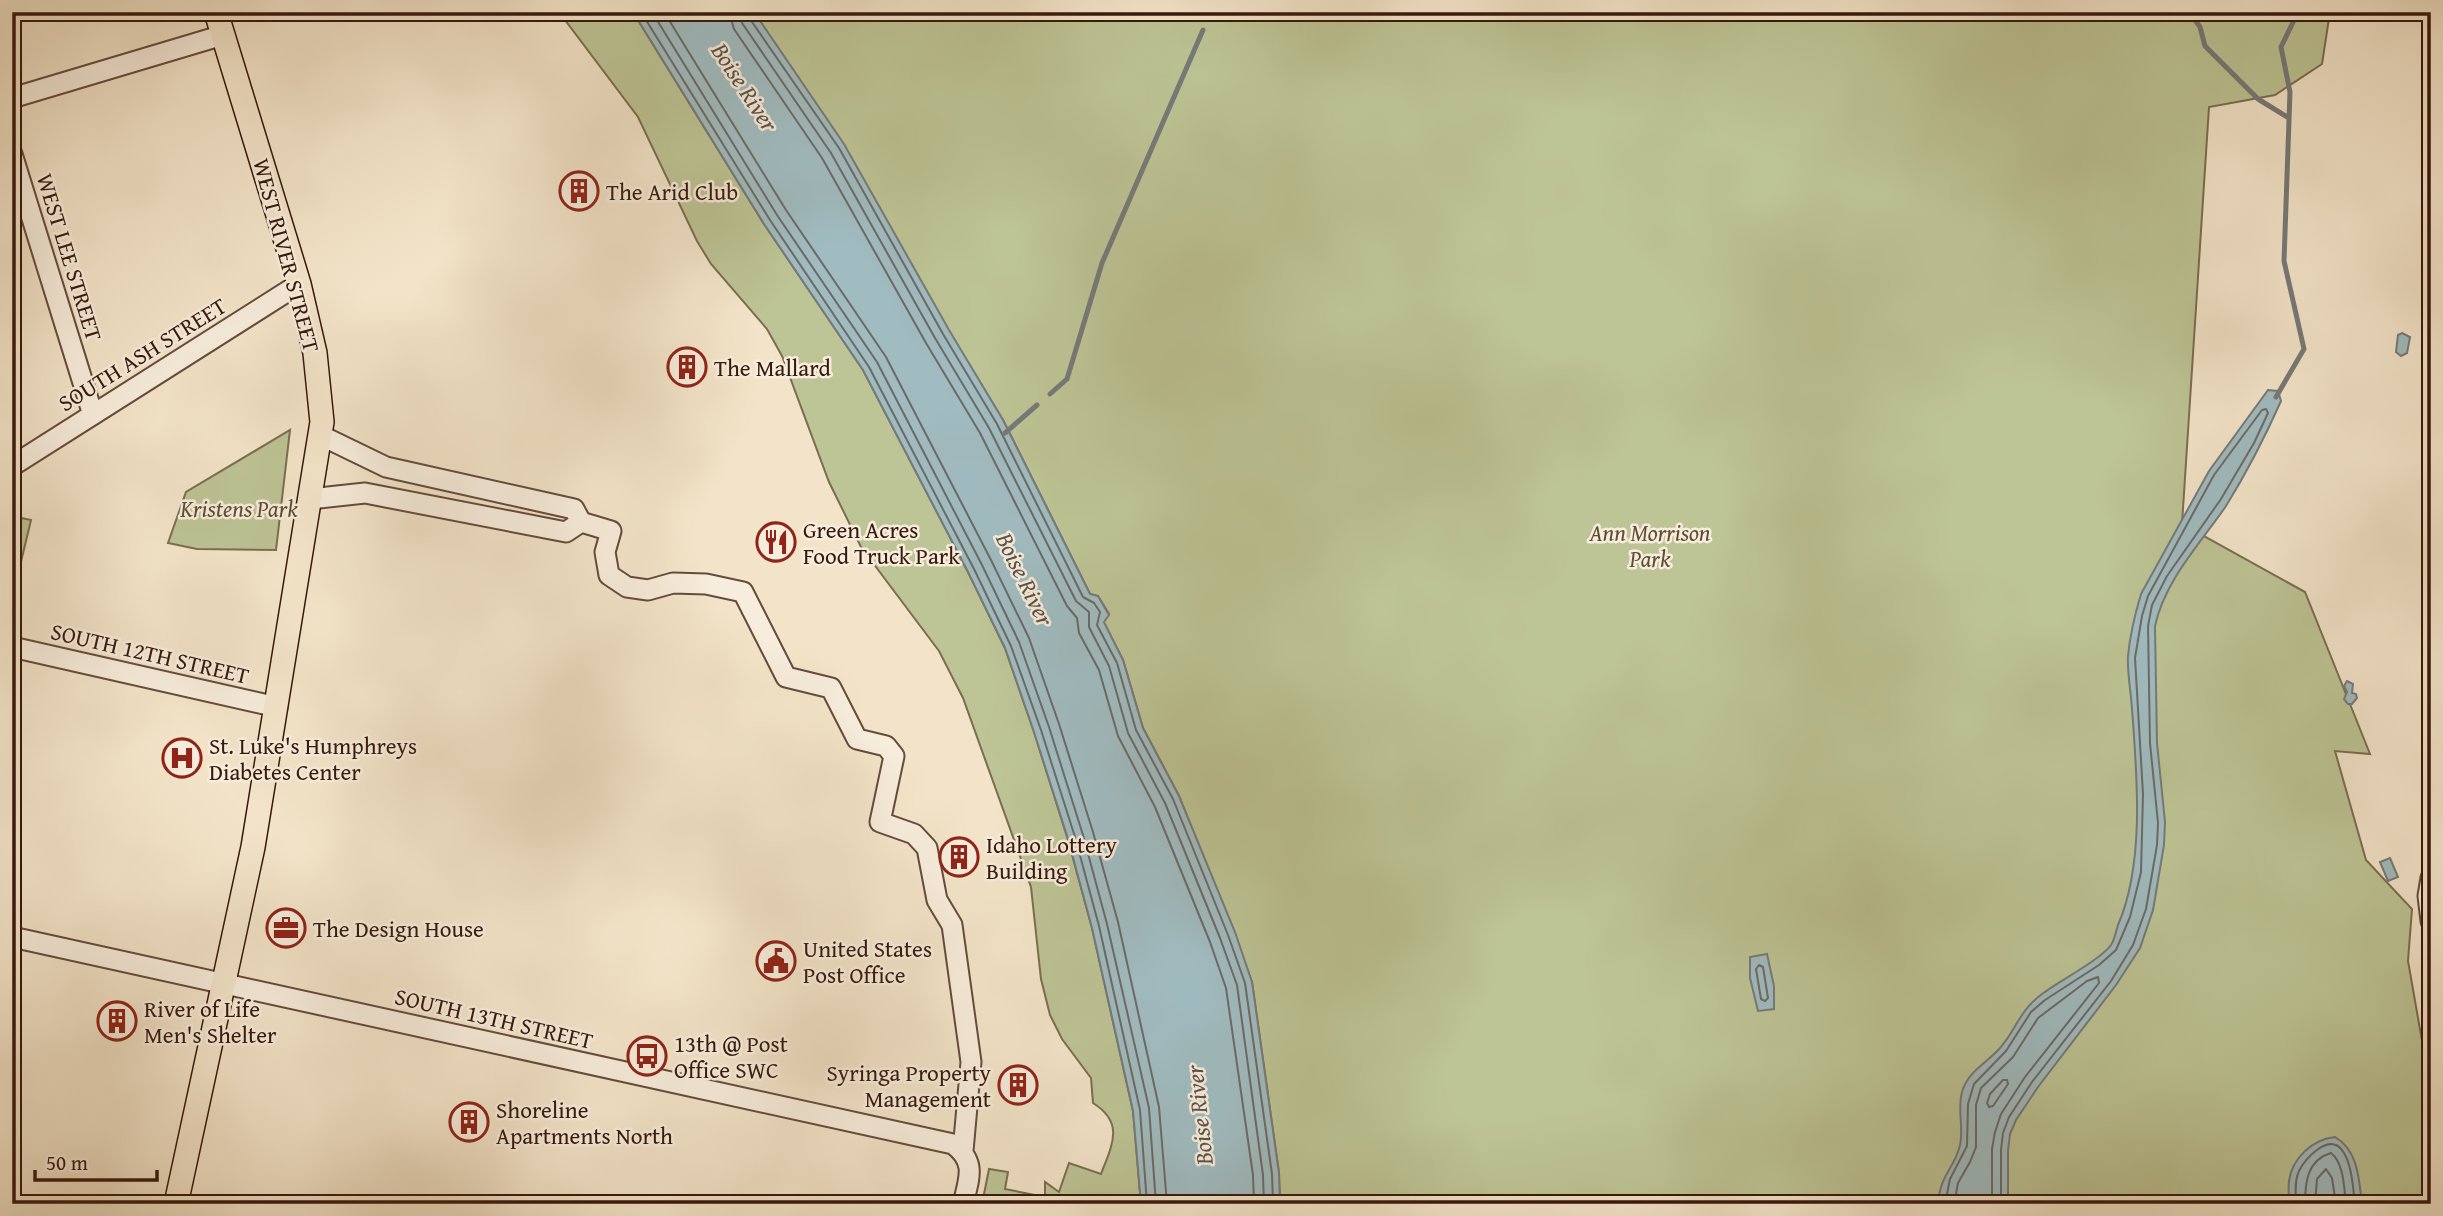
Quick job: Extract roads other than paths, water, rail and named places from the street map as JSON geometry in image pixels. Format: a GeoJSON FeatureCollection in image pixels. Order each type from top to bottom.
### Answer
{"type":"FeatureCollection","features":[{"type":"Feature","properties":{"kind":"main road","name":"WEST RIVER STREET"},"geometry":{"type":"LineString","coordinates":[[176,1204],[253,847],[322,422],[315,353],[299,284],[216,12]]}},
{"type":"Feature","properties":{"kind":"street"},"geometry":{"type":"LineString","coordinates":[[12,98],[223,35]]}},
{"type":"Feature","properties":{"kind":"street","name":"WEST LEE STREET"},"geometry":{"type":"LineString","coordinates":[[12,154],[93,415]]}},
{"type":"Feature","properties":{"kind":"street","name":"SOUTH ASH STREET"},"geometry":{"type":"LineString","coordinates":[[12,466],[299,284]]}},
{"type":"Feature","properties":{"kind":"street"},"geometry":{"type":"LineString","coordinates":[[320,435],[386,467],[574,509],[581,522],[611,531],[605,552],[609,575],[627,587],[648,590],[673,583],[706,584],[743,592],[786,677],[831,688],[858,739],[886,746],[894,756],[880,821],[914,834],[927,848],[937,900],[952,925],[971,1062],[963,1151],[968,1158],[970,1172],[963,1204]]}},
{"type":"Feature","properties":{"kind":"street"},"geometry":{"type":"LineString","coordinates":[[310,499],[365,493],[566,531],[581,522]]}},
{"type":"Feature","properties":{"kind":"street","name":"SOUTH 12TH STREET"},"geometry":{"type":"LineString","coordinates":[[12,647],[277,707]]}},
{"type":"Feature","properties":{"kind":"street"},"geometry":{"type":"LineString","coordinates":[[2431,878],[2428,895],[2431,921]]}},
{"type":"Feature","properties":{"kind":"street","name":"SOUTH 13TH STREET"},"geometry":{"type":"LineString","coordinates":[[12,937],[931,1138],[953,1144],[963,1151]]}},
{"type":"Feature","properties":{"kind":"water","name":"Boise River"},"geometry":{"type":"Polygon","coordinates":[[[633,12],[754,12],[844,144],[1003,420],[1090,594],[1098,596],[1109,615],[1104,622],[1123,660],[1143,728],[1179,796],[1235,932],[1252,982],[1279,1173],[1280,1204],[1141,1204],[1133,1111],[1092,928],[1068,839],[1005,648],[863,370],[764,224],[633,12]]]}},
{"type":"Feature","properties":{"kind":"water"},"geometry":{"type":"Polygon","coordinates":[[[2402,333],[2410,337],[2407,353],[2401,356],[2396,352],[2398,335],[2402,333]]]}},
{"type":"Feature","properties":{"kind":"water"},"geometry":{"type":"Polygon","coordinates":[[[2268,390],[2278,391],[2281,401],[2269,428],[2226,506],[2175,578],[2155,626],[2157,743],[2165,822],[2164,845],[2153,910],[2140,948],[2116,985],[2016,1120],[2010,1134],[2008,1151],[2008,1204],[1938,1204],[1942,1185],[1960,1145],[1961,1098],[1969,1078],[2000,1048],[2034,1001],[2111,945],[2127,901],[2136,847],[2136,762],[2128,662],[2131,632],[2141,594],[2209,471],[2268,390]]]}},
{"type":"Feature","properties":{"kind":"water"},"geometry":{"type":"Polygon","coordinates":[[[2347,681],[2353,684],[2352,693],[2356,694],[2357,698],[2352,704],[2348,704],[2344,699],[2347,692],[2344,686],[2347,681]]]}},
{"type":"Feature","properties":{"kind":"water"},"geometry":{"type":"Polygon","coordinates":[[[2390,858],[2398,877],[2388,881],[2380,862],[2390,858]]]}},
{"type":"Feature","properties":{"kind":"water"},"geometry":{"type":"Polygon","coordinates":[[[1767,954],[1774,986],[1774,1009],[1758,1011],[1750,978],[1750,957],[1767,954]]]}},
{"type":"Feature","properties":{"kind":"water"},"geometry":{"type":"Polygon","coordinates":[[[2335,1137],[2353,1157],[2362,1204],[2289,1204],[2289,1181],[2299,1157],[2319,1141],[2335,1137]]]}},
{"type":"Feature","properties":{"kind":"waterway"},"geometry":{"type":"LineString","coordinates":[[2189,12],[2200,27],[2205,46],[2258,99],[2289,118]]}},
{"type":"Feature","properties":{"kind":"waterway"},"geometry":{"type":"LineString","coordinates":[[2276,397],[2304,349],[2284,261],[2290,92],[2281,47],[2298,12]]}},
{"type":"Feature","properties":{"kind":"waterway"},"geometry":{"type":"LineString","coordinates":[[1050,394],[1067,379],[1102,263],[1203,30]]}},
{"type":"Feature","properties":{"kind":"waterway"},"geometry":{"type":"LineString","coordinates":[[1005,433],[1037,405]]}},
{"type":"Feature","properties":{"kind":"place","name":"The Arid Club"},"geometry":{"type":"Point","coordinates":[579,191]}},
{"type":"Feature","properties":{"kind":"place","name":"The Mallard"},"geometry":{"type":"Point","coordinates":[687,367]}},
{"type":"Feature","properties":{"kind":"place","name":"Green Acres Food Truck Park"},"geometry":{"type":"Point","coordinates":[776,542]}},
{"type":"Feature","properties":{"kind":"place","name":"St. Luke's Humphreys Diabetes Center"},"geometry":{"type":"Point","coordinates":[182,758]}},
{"type":"Feature","properties":{"kind":"place","name":"Idaho Lottery Building"},"geometry":{"type":"Point","coordinates":[959,857]}},
{"type":"Feature","properties":{"kind":"place","name":"The Design House"},"geometry":{"type":"Point","coordinates":[286,928]}},
{"type":"Feature","properties":{"kind":"place","name":"United States Post Office"},"geometry":{"type":"Point","coordinates":[776,961]}},
{"type":"Feature","properties":{"kind":"place","name":"River of Life Men's Shelter"},"geometry":{"type":"Point","coordinates":[117,1021]}},
{"type":"Feature","properties":{"kind":"place","name":"13th @ Post Office SWC"},"geometry":{"type":"Point","coordinates":[647,1056]}},
{"type":"Feature","properties":{"kind":"place","name":"Syringa Property Management"},"geometry":{"type":"Point","coordinates":[1018,1085]}},
{"type":"Feature","properties":{"kind":"place","name":"Shoreline Apartments North"},"geometry":{"type":"Point","coordinates":[469,1122]}},
{"type":"Feature","properties":{"kind":"park label","name":"Kristens Park"},"geometry":{"type":"Point","coordinates":[239,508]}},
{"type":"Feature","properties":{"kind":"park label","name":"Ann Morrison Park"},"geometry":{"type":"Point","coordinates":[1650,545]}}]}
